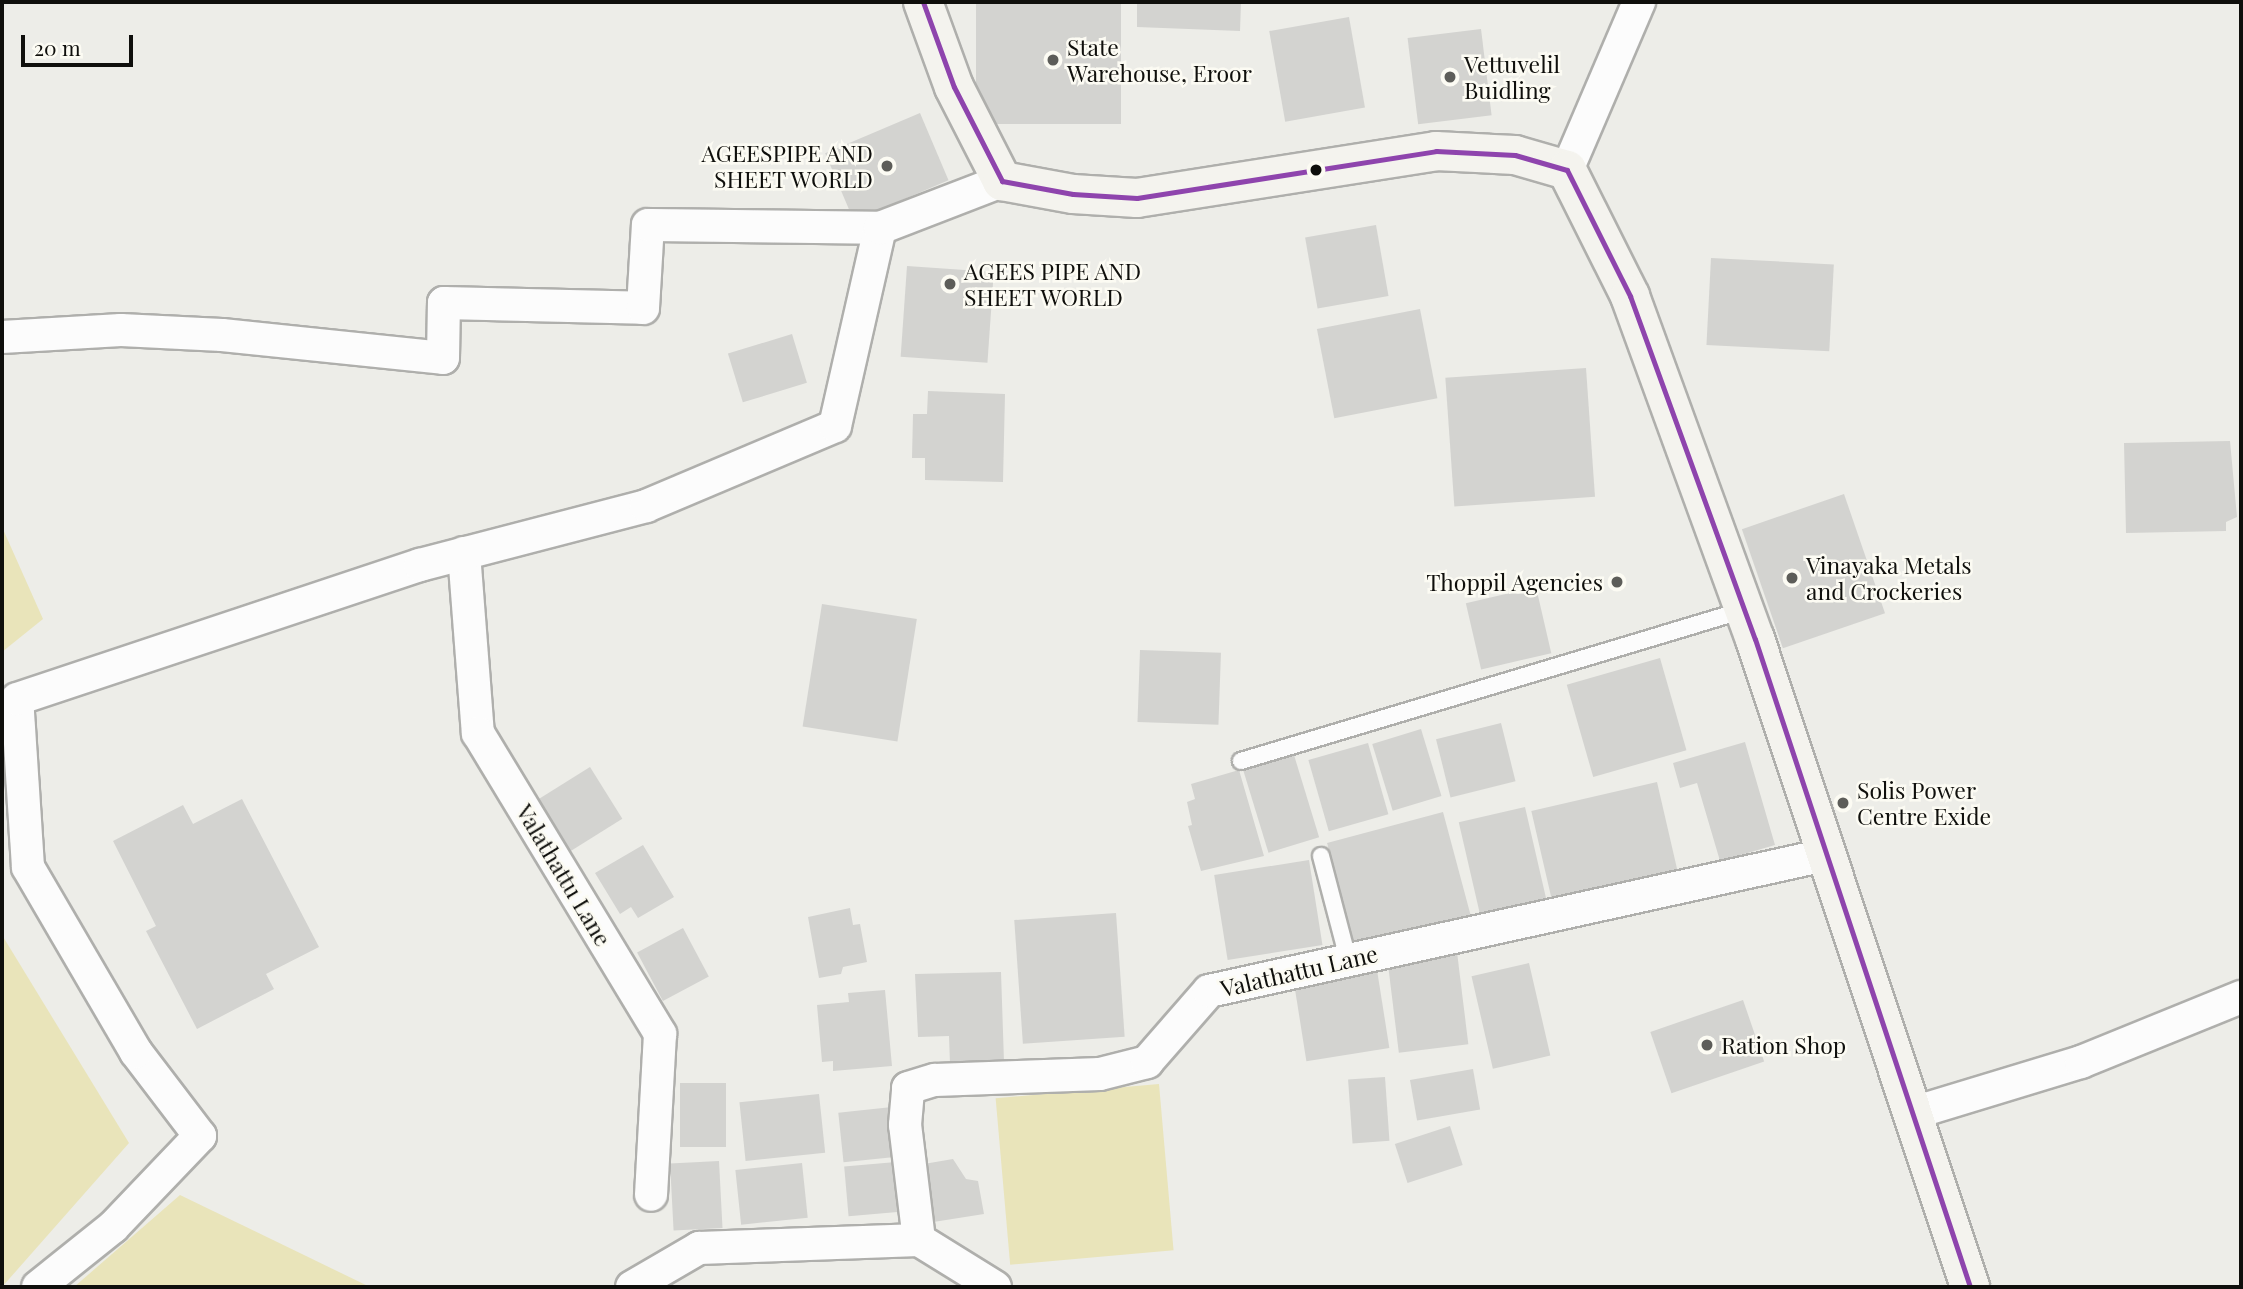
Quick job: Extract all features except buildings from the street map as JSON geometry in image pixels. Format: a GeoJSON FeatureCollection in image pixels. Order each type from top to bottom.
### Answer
{"type":"FeatureCollection","features":[{"type":"Feature","properties":{"kind":"main road"},"geometry":{"type":"LineString","coordinates":[[923,2],[954,87],[1002,181],[1073,194],[1136,198],[1436,151],[1516,155],[1567,170],[1630,296],[1744,610],[1910,1114],[1970,1287]]}},
{"type":"Feature","properties":{"kind":"street"},"geometry":{"type":"LineString","coordinates":[[1567,170],[1639,2]]}},
{"type":"Feature","properties":{"kind":"street"},"geometry":{"type":"LineString","coordinates":[[2,337],[121,330],[222,335],[443,358],[444,303],[643,308],[648,225],[880,228],[1002,181]]}},
{"type":"Feature","properties":{"kind":"street"},"geometry":{"type":"LineString","coordinates":[[38,1287],[113,1227],[200,1136],[136,1052],[28,867],[17,699],[215,631],[464,553],[646,506],[835,426],[880,228]]}},
{"type":"Feature","properties":{"kind":"street","name":"Valathattu Lane"},"geometry":{"type":"LineString","coordinates":[[464,553],[478,733],[660,1034],[651,1195]]}},
{"type":"Feature","properties":{"kind":"street","name":"Valathattu Lane"},"geometry":{"type":"LineString","coordinates":[[919,1240],[905,1125],[908,1088],[935,1080],[1100,1074],[1147,1062],[1209,990],[1825,855]]}},
{"type":"Feature","properties":{"kind":"street"},"geometry":{"type":"LineString","coordinates":[[1910,1114],[2081,1062],[2241,997]]}},
{"type":"Feature","properties":{"kind":"street"},"geometry":{"type":"LineString","coordinates":[[632,1287],[699,1248],[919,1240],[995,1287]]}},
{"type":"Feature","properties":{"kind":"lane"},"geometry":{"type":"LineString","coordinates":[[1241,761],[1744,610]]}},
{"type":"Feature","properties":{"kind":"lane"},"geometry":{"type":"LineString","coordinates":[[1321,856],[1348,960]]}},
{"type":"Feature","properties":{"kind":"shaded area"},"geometry":{"type":"Polygon","coordinates":[[[2,527],[43,619],[2,652],[2,527]]]}},
{"type":"Feature","properties":{"kind":"shaded area"},"geometry":{"type":"Polygon","coordinates":[[[2,935],[129,1143],[2,1287],[2,935]]]}},
{"type":"Feature","properties":{"kind":"shaded area"},"geometry":{"type":"Polygon","coordinates":[[[1159,1084],[1174,1250],[1010,1265],[996,1098],[1159,1084]]]}},
{"type":"Feature","properties":{"kind":"shaded area"},"geometry":{"type":"Polygon","coordinates":[[[180,1195],[370,1287],[74,1287],[180,1195]]]}},
{"type":"Feature","properties":{"kind":"transit line"},"geometry":{"type":"LineString","coordinates":[[923,2],[954,87],[1002,181],[1073,194],[1137,198],[1436,151],[1515,155],[1567,170],[1630,296],[1755,639],[1970,1287]]}},
{"type":"Feature","properties":{"kind":"place","name":"State Warehouse, Eroor"},"geometry":{"type":"Point","coordinates":[1053,60]}},
{"type":"Feature","properties":{"kind":"place","name":"Vettuvelil Buidling"},"geometry":{"type":"Point","coordinates":[1450,77]}},
{"type":"Feature","properties":{"kind":"place","name":"AGEESPIPE AND SHEET WORLD"},"geometry":{"type":"Point","coordinates":[887,166]}},
{"type":"Feature","properties":{"kind":"place","name":"AGEES PIPE AND SHEET WORLD"},"geometry":{"type":"Point","coordinates":[950,284]}},
{"type":"Feature","properties":{"kind":"place","name":"Vinayaka Metals and Crockeries"},"geometry":{"type":"Point","coordinates":[1792,578]}},
{"type":"Feature","properties":{"kind":"place","name":"Thoppil Agencies"},"geometry":{"type":"Point","coordinates":[1617,582]}},
{"type":"Feature","properties":{"kind":"place","name":"Solis Power Centre Exide"},"geometry":{"type":"Point","coordinates":[1843,803]}},
{"type":"Feature","properties":{"kind":"place","name":"Ration Shop"},"geometry":{"type":"Point","coordinates":[1707,1045]}}]}
